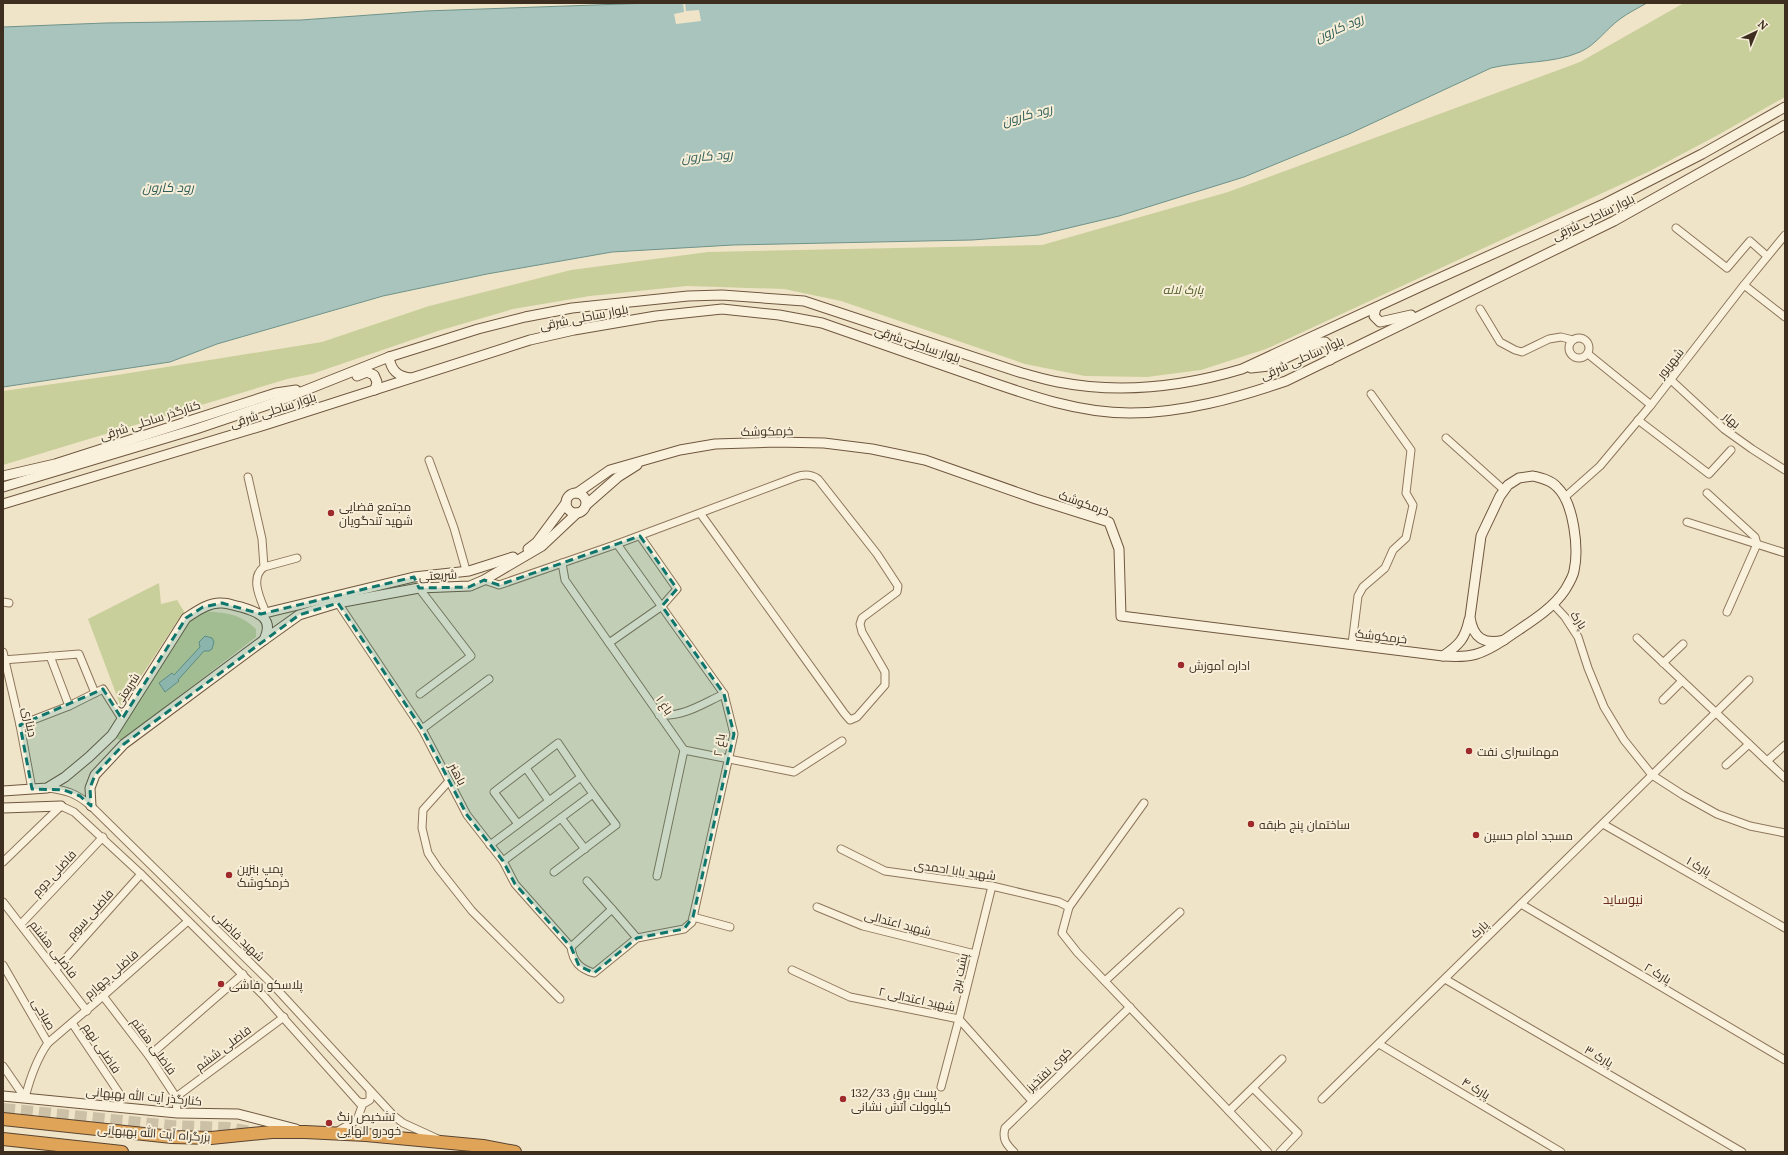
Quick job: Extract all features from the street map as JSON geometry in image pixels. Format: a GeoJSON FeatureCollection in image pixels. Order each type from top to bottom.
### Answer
{"type":"FeatureCollection","features":[{"type":"Feature","properties":{"kind":"highway","name":"بزرگراه آیت الله بهبهانی"},"geometry":{"type":"LineString","coordinates":[[3,1119],[172,1136],[211,1138],[272,1132],[334,1133],[445,1142],[515,1152]]}},
{"type":"Feature","properties":{"kind":"highway","name":"بزرگراه آیت الله بهبهانی"},"geometry":{"type":"LineString","coordinates":[[3,1139],[122,1152]]}},
{"type":"Feature","properties":{"kind":"main road","name":"بلوار ساحلی شرقی"},"geometry":{"type":"LineString","coordinates":[[3,487],[196,429],[276,402],[389,358],[478,329],[556,311],[667,298],[722,295],[804,301],[1022,373],[1057,382],[1100,387],[1130,388],[1164,386],[1211,378],[1242,369],[1557,226],[1655,179],[1785,107]]}},
{"type":"Feature","properties":{"kind":"main road","name":"بلوار ساحلی شرقی"},"geometry":{"type":"LineString","coordinates":[[3,504],[375,390],[485,353],[574,330],[668,314],[722,309],[786,316],[822,323],[1016,390],[1053,402],[1090,410],[1129,413],[1166,411],[1212,403],[1248,394],[1286,381],[1330,360],[1614,221],[1785,125]]}},
{"type":"Feature","properties":{"kind":"main road"},"geometry":{"type":"LineString","coordinates":[[1376,308],[1374,316],[1380,322],[1429,311]]}},
{"type":"Feature","properties":{"kind":"main road"},"geometry":{"type":"LineString","coordinates":[[1242,369],[1269,366],[1320,342],[1325,342],[1331,348],[1332,352],[1330,360]]}},
{"type":"Feature","properties":{"kind":"main road"},"geometry":{"type":"LineString","coordinates":[[389,358],[390,366],[395,372],[402,377],[410,378]]}},
{"type":"Feature","properties":{"kind":"main road"},"geometry":{"type":"LineString","coordinates":[[316,386],[334,384],[367,372],[371,373],[378,382],[375,390]]}},
{"type":"Feature","properties":{"kind":"main road","name":"کنارگذر ساحلی شرقی"},"geometry":{"type":"LineString","coordinates":[[3,476],[55,464],[276,393],[305,390]]}},
{"type":"Feature","properties":{"kind":"main road","name":"خرمکوشک"},"geometry":{"type":"LineString","coordinates":[[645,460],[680,450],[716,444],[776,442],[838,445],[872,449],[925,460],[1036,499],[1109,522],[1119,549],[1121,616],[1443,656],[1465,657],[1486,652],[1504,640],[1553,604],[1565,590],[1574,572],[1576,550],[1573,523],[1565,497]]}},
{"type":"Feature","properties":{"kind":"main road"},"geometry":{"type":"LineString","coordinates":[[645,460],[618,477],[586,505],[584,509],[576,513],[569,510],[566,502],[569,495],[577,493],[610,470],[645,460]]}},
{"type":"Feature","properties":{"kind":"main road"},"geometry":{"type":"LineString","coordinates":[[1443,656],[1456,647],[1466,633],[1470,617],[1481,536],[1504,490],[1508,485],[1519,478],[1532,476],[1546,479],[1557,486],[1565,497]]}},
{"type":"Feature","properties":{"kind":"main road"},"geometry":{"type":"LineString","coordinates":[[577,493],[584,497],[586,505]]}},
{"type":"Feature","properties":{"kind":"main road","name":"شریعتی"},"geometry":{"type":"LineString","coordinates":[[92,806],[90,788],[95,775],[124,744],[299,615],[338,603],[419,588],[467,586],[484,580],[537,542],[566,502]]}},
{"type":"Feature","properties":{"kind":"main road","name":"شریعتی"},"geometry":{"type":"LineString","coordinates":[[3,791],[47,788],[65,777],[89,757],[112,735],[186,618],[203,607],[222,603],[264,614],[414,577],[466,571],[507,563],[542,546],[576,513]]}},
{"type":"Feature","properties":{"kind":"main road"},"geometry":{"type":"LineString","coordinates":[[462,586],[458,577],[466,571],[474,578],[472,584]]}},
{"type":"Feature","properties":{"kind":"main road"},"geometry":{"type":"LineString","coordinates":[[414,577],[419,588]]}},
{"type":"Feature","properties":{"kind":"main road"},"geometry":{"type":"LineString","coordinates":[[264,614],[268,626],[264,640]]}},
{"type":"Feature","properties":{"kind":"main road"},"geometry":{"type":"LineString","coordinates":[[1470,617],[1472,627],[1477,635],[1485,641],[1495,642],[1504,640]]}},
{"type":"Feature","properties":{"kind":"main road"},"geometry":{"type":"LineString","coordinates":[[3,808],[61,806]]}},
{"type":"Feature","properties":{"kind":"main road","name":"کنارگذر آیت الله بهبهانی"},"geometry":{"type":"LineString","coordinates":[[3,1096],[177,1113],[238,1114],[305,1132]]}},
{"type":"Feature","properties":{"kind":"street"},"geometry":{"type":"LineString","coordinates":[[1676,228],[1727,268],[1750,241],[1768,256]]}},
{"type":"Feature","properties":{"kind":"street","name":"شهریور"},"geometry":{"type":"LineString","coordinates":[[1565,497],[1600,466],[1651,405],[1744,285],[1785,235]]}},
{"type":"Feature","properties":{"kind":"street"},"geometry":{"type":"LineString","coordinates":[[1744,285],[1785,317]]}},
{"type":"Feature","properties":{"kind":"street"},"geometry":{"type":"LineString","coordinates":[[1480,309],[1500,342],[1515,350],[1522,352],[1549,339],[1561,337],[1573,340],[1579,338],[1586,339],[1590,348],[1588,354],[1578,358],[1572,355],[1569,349],[1573,340]]}},
{"type":"Feature","properties":{"kind":"street"},"geometry":{"type":"LineString","coordinates":[[1588,354],[1651,405]]}},
{"type":"Feature","properties":{"kind":"street","name":"بهار"},"geometry":{"type":"LineString","coordinates":[[1670,380],[1724,429],[1785,470]]}},
{"type":"Feature","properties":{"kind":"street"},"geometry":{"type":"LineString","coordinates":[[1352,644],[1358,596],[1363,587],[1385,568],[1393,550],[1406,538],[1413,505],[1406,493],[1411,450],[1371,394]]}},
{"type":"Feature","properties":{"kind":"street"},"geometry":{"type":"LineString","coordinates":[[1638,420],[1709,474],[1731,450]]}},
{"type":"Feature","properties":{"kind":"street"},"geometry":{"type":"LineString","coordinates":[[1446,438],[1504,490]]}},
{"type":"Feature","properties":{"kind":"street"},"geometry":{"type":"LineString","coordinates":[[429,460],[454,528],[466,571]]}},
{"type":"Feature","properties":{"kind":"street"},"geometry":{"type":"LineString","coordinates":[[484,580],[499,585],[640,536],[700,513],[796,477],[813,475],[818,479],[877,554],[898,586],[897,592],[862,618],[860,624],[862,632],[885,672],[885,686],[856,717],[850,720],[844,713],[700,513]]}},
{"type":"Feature","properties":{"kind":"street"},"geometry":{"type":"LineString","coordinates":[[248,477],[262,539],[264,567]]}},
{"type":"Feature","properties":{"kind":"street"},"geometry":{"type":"LineString","coordinates":[[1707,493],[1755,537],[1757,544],[1727,612]]}},
{"type":"Feature","properties":{"kind":"street"},"geometry":{"type":"LineString","coordinates":[[3,509],[16,501]]}},
{"type":"Feature","properties":{"kind":"street"},"geometry":{"type":"LineString","coordinates":[[1687,522],[1785,552]]}},
{"type":"Feature","properties":{"kind":"street"},"geometry":{"type":"LineString","coordinates":[[609,643],[662,606],[676,589],[640,536]]}},
{"type":"Feature","properties":{"kind":"street","name":"باغ ۲"},"geometry":{"type":"LineString","coordinates":[[618,544],[724,694],[734,734],[693,917]]}},
{"type":"Feature","properties":{"kind":"street"},"geometry":{"type":"LineString","coordinates":[[264,614],[258,592],[257,580],[260,570],[264,567],[297,558]]}},
{"type":"Feature","properties":{"kind":"street","name":"باغ ۱"},"geometry":{"type":"LineString","coordinates":[[562,563],[565,580],[684,750]]}},
{"type":"Feature","properties":{"kind":"street"},"geometry":{"type":"LineString","coordinates":[[419,588],[471,656],[420,694]]}},
{"type":"Feature","properties":{"kind":"street","name":"باهنر"},"geometry":{"type":"LineString","coordinates":[[338,603],[422,729],[467,815],[503,861],[515,884],[571,947]]}},
{"type":"Feature","properties":{"kind":"street","name":"پارک"},"geometry":{"type":"LineString","coordinates":[[1553,604],[1565,617],[1578,637],[1588,668],[1604,707],[1624,740],[1652,775],[1683,796],[1717,814],[1750,826],[1785,833]]}},
{"type":"Feature","properties":{"kind":"street"},"geometry":{"type":"LineString","coordinates":[[1637,638],[1785,778]]}},
{"type":"Feature","properties":{"kind":"street"},"geometry":{"type":"LineString","coordinates":[[1663,663],[1683,644]]}},
{"type":"Feature","properties":{"kind":"street","name":"دیناری"},"geometry":{"type":"LineString","coordinates":[[3,652],[20,725],[32,789]]}},
{"type":"Feature","properties":{"kind":"street"},"geometry":{"type":"LineString","coordinates":[[4,660],[79,654],[95,693]]}},
{"type":"Feature","properties":{"kind":"street"},"geometry":{"type":"LineString","coordinates":[[50,656],[69,706]]}},
{"type":"Feature","properties":{"kind":"street"},"geometry":{"type":"LineString","coordinates":[[422,729],[489,679]]}},
{"type":"Feature","properties":{"kind":"street","name":"پارک"},"geometry":{"type":"LineString","coordinates":[[1322,1099],[1750,680]]}},
{"type":"Feature","properties":{"kind":"street"},"geometry":{"type":"LineString","coordinates":[[1663,700],[1682,681]]}},
{"type":"Feature","properties":{"kind":"street"},"geometry":{"type":"LineString","coordinates":[[20,725],[69,706],[103,689],[122,719]]}},
{"type":"Feature","properties":{"kind":"street"},"geometry":{"type":"LineString","coordinates":[[659,715],[672,716],[685,712],[724,694]]}},
{"type":"Feature","properties":{"kind":"street"},"geometry":{"type":"LineString","coordinates":[[657,876],[684,750],[794,772],[842,741]]}},
{"type":"Feature","properties":{"kind":"street"},"geometry":{"type":"LineString","coordinates":[[518,824],[494,792],[558,743],[593,794],[616,824],[554,872]]}},
{"type":"Feature","properties":{"kind":"street"},"geometry":{"type":"LineString","coordinates":[[1726,765],[1748,744]]}},
{"type":"Feature","properties":{"kind":"street"},"geometry":{"type":"LineString","coordinates":[[1767,761],[1785,745]]}},
{"type":"Feature","properties":{"kind":"street"},"geometry":{"type":"LineString","coordinates":[[526,768],[549,801]]}},
{"type":"Feature","properties":{"kind":"street"},"geometry":{"type":"LineString","coordinates":[[490,845],[581,777]]}},
{"type":"Feature","properties":{"kind":"street"},"geometry":{"type":"LineString","coordinates":[[449,781],[422,810],[422,828],[428,853],[472,911],[560,999]]}},
{"type":"Feature","properties":{"kind":"street","name":"شهید فاضلی"},"geometry":{"type":"LineString","coordinates":[[47,788],[64,790],[80,796],[92,806],[273,985],[370,1091],[403,1123],[445,1142]]}},
{"type":"Feature","properties":{"kind":"street"},"geometry":{"type":"LineString","coordinates":[[503,861],[593,794]]}},
{"type":"Feature","properties":{"kind":"street"},"geometry":{"type":"LineString","coordinates":[[1144,803],[1069,907],[1062,933],[1077,952],[1268,1152]]}},
{"type":"Feature","properties":{"kind":"street"},"geometry":{"type":"LineString","coordinates":[[33,806],[43,810],[44,817],[42,823]]}},
{"type":"Feature","properties":{"kind":"street"},"geometry":{"type":"LineString","coordinates":[[3,862],[61,806]]}},
{"type":"Feature","properties":{"kind":"street","name":"شهید فاضلی"},"geometry":{"type":"LineString","coordinates":[[61,806],[74,812],[103,837],[243,974],[284,1017],[359,1102]]}},
{"type":"Feature","properties":{"kind":"street"},"geometry":{"type":"LineString","coordinates":[[561,818],[585,849]]}},
{"type":"Feature","properties":{"kind":"street","name":"پارک ۱"},"geometry":{"type":"LineString","coordinates":[[1602,824],[1785,928]]}},
{"type":"Feature","properties":{"kind":"street","name":"فاضلی دوم"},"geometry":{"type":"LineString","coordinates":[[21,924],[103,837]]}},
{"type":"Feature","properties":{"kind":"street","name":"شهید بابا احمدی"},"geometry":{"type":"LineString","coordinates":[[841,849],[885,871],[992,886],[1059,902],[1069,907]]}},
{"type":"Feature","properties":{"kind":"street","name":"فاضلی سوم"},"geometry":{"type":"LineString","coordinates":[[56,969],[141,874]]}},
{"type":"Feature","properties":{"kind":"street"},"geometry":{"type":"LineString","coordinates":[[587,881],[637,938]]}},
{"type":"Feature","properties":{"kind":"street","name":"پشت برج"},"geometry":{"type":"LineString","coordinates":[[941,1087],[992,886]]}},
{"type":"Feature","properties":{"kind":"street","name":"فاضلی هشتم"},"geometry":{"type":"LineString","coordinates":[[3,902],[87,1011]]}},
{"type":"Feature","properties":{"kind":"street","name":"پارک ۲"},"geometry":{"type":"LineString","coordinates":[[1521,904],[1785,1060]]}},
{"type":"Feature","properties":{"kind":"street","name":"شهید اعتدالی"},"geometry":{"type":"LineString","coordinates":[[817,907],[862,926],[975,954]]}},
{"type":"Feature","properties":{"kind":"street"},"geometry":{"type":"LineString","coordinates":[[612,909],[571,947],[572,955],[579,966],[586,971],[594,973],[637,938],[684,929],[692,922],[693,917],[730,927]]}},
{"type":"Feature","properties":{"kind":"street"},"geometry":{"type":"LineString","coordinates":[[1105,981],[1180,912]]}},
{"type":"Feature","properties":{"kind":"street","name":"فاضلی چهارم"},"geometry":{"type":"LineString","coordinates":[[48,1043],[87,1011],[188,920]]}},
{"type":"Feature","properties":{"kind":"street","name":"صباحی"},"geometry":{"type":"LineString","coordinates":[[3,965],[48,1043],[39,1055],[30,1078],[25,1098]]}},
{"type":"Feature","properties":{"kind":"street","name":"شهید اعتدالی ۲"},"geometry":{"type":"LineString","coordinates":[[792,970],[850,997],[959,1019],[1032,1101]]}},
{"type":"Feature","properties":{"kind":"street"},"geometry":{"type":"LineString","coordinates":[[149,1056],[243,974]]}},
{"type":"Feature","properties":{"kind":"street","name":"پارک ۳"},"geometry":{"type":"LineString","coordinates":[[1445,979],[1742,1152]]}},
{"type":"Feature","properties":{"kind":"street","name":"فاضلی هفتم"},"geometry":{"type":"LineString","coordinates":[[104,996],[149,1056],[176,1097],[177,1113]]}},
{"type":"Feature","properties":{"kind":"street","name":"کوی نفتخیز"},"geometry":{"type":"LineString","coordinates":[[1014,1152],[1006,1145],[1003,1136],[1005,1128],[1130,1007]]}},
{"type":"Feature","properties":{"kind":"street","name":"فاضلی ششم"},"geometry":{"type":"LineString","coordinates":[[176,1097],[284,1017]]}},
{"type":"Feature","properties":{"kind":"street","name":"فاضلی نهم"},"geometry":{"type":"LineString","coordinates":[[72,1023],[119,1093],[120,1107]]}},
{"type":"Feature","properties":{"kind":"street","name":"پارک ۴"},"geometry":{"type":"LineString","coordinates":[[1379,1044],[1561,1152]]}},
{"type":"Feature","properties":{"kind":"street"},"geometry":{"type":"LineString","coordinates":[[1229,1111],[1282,1059]]}},
{"type":"Feature","properties":{"kind":"street"},"geometry":{"type":"LineString","coordinates":[[3,1066],[25,1098]]}},
{"type":"Feature","properties":{"kind":"street"},"geometry":{"type":"LineString","coordinates":[[1253,1088],[1298,1133],[1280,1152]]}},
{"type":"Feature","properties":{"kind":"street"},"geometry":{"type":"LineString","coordinates":[[359,1102],[365,1103],[370,1100],[370,1091]]}},
{"type":"Feature","properties":{"kind":"street"},"geometry":{"type":"LineString","coordinates":[[334,1133],[357,1120],[362,1106],[359,1102]]}},
{"type":"Feature","properties":{"kind":"highlighted area"},"geometry":{"type":"Polygon","coordinates":[[[640,536],[677,589],[662,606],[724,694],[734,734],[693,917],[684,929],[637,938],[594,973],[579,966],[571,947],[515,884],[503,861],[467,815],[422,729],[338,603],[299,615],[124,744],[95,775],[90,788],[91,806],[80,796],[64,790],[32,789],[20,725],[103,689],[122,719],[186,618],[203,607],[222,603],[261,614],[414,577],[419,588],[469,587],[484,580],[499,585],[640,536]]]}},
{"type":"Feature","properties":{"kind":"green space","name":"پارک لاله"},"geometry":{"type":"Polygon","coordinates":[[[1684,3],[1785,3],[1785,97],[1650,171],[1266,349],[1201,370],[1147,377],[1085,376],[1025,364],[841,301],[784,289],[687,286],[590,296],[513,309],[438,331],[312,374],[287,379],[3,465],[3,391],[117,375],[322,342],[429,306],[571,270],[708,252],[1042,245],[1228,192],[1580,62],[1684,3]]]}},
{"type":"Feature","properties":{"kind":"green space"},"geometry":{"type":"Polygon","coordinates":[[[159,583],[161,604],[177,600],[185,613],[178,620],[121,707],[88,619],[159,583]]]}},
{"type":"Feature","properties":{"kind":"green space"},"geometry":{"type":"Polygon","coordinates":[[[204,611],[226,613],[244,620],[256,629],[256,637],[121,741],[115,737],[188,622],[204,611]]]}},
{"type":"Feature","properties":{"kind":"water","name":"رود کارون"},"geometry":{"type":"Polygon","coordinates":[[[651,3],[1647,3],[1620,19],[1596,41],[1580,52],[1558,59],[1491,68],[1349,134],[1244,177],[1119,216],[1039,235],[972,240],[733,245],[612,252],[487,274],[383,296],[217,344],[170,362],[3,387],[3,27],[105,23],[301,20],[425,11],[651,3]]]}},
{"type":"Feature","properties":{"kind":"water"},"geometry":{"type":"Polygon","coordinates":[[[205,636],[212,638],[214,642],[212,649],[209,651],[204,651],[178,680],[179,681],[165,692],[159,683],[172,673],[174,675],[200,647],[199,642],[205,636]]]}},
{"type":"Feature","properties":{"kind":"pier"},"geometry":{"type":"Polygon","coordinates":[[[683,3],[685,3],[686,11],[699,10],[701,21],[676,24],[674,14],[684,12],[683,3]]]}},
{"type":"Feature","properties":{"kind":"tunnel"},"geometry":{"type":"LineString","coordinates":[[3,1109],[171,1126],[227,1128],[251,1132]]}},
{"type":"Feature","properties":{"kind":"place","name":"مجتمع قضایی شهید تندگویان"},"geometry":{"type":"Point","coordinates":[331,513]}},
{"type":"Feature","properties":{"kind":"place","name":"اداره آموزش"},"geometry":{"type":"Point","coordinates":[1181,665]}},
{"type":"Feature","properties":{"kind":"place","name":"مهمانسرای نفت"},"geometry":{"type":"Point","coordinates":[1469,751]}},
{"type":"Feature","properties":{"kind":"place","name":"ساختمان پنج طبقه"},"geometry":{"type":"Point","coordinates":[1251,824]}},
{"type":"Feature","properties":{"kind":"place","name":"مسجد امام حسین"},"geometry":{"type":"Point","coordinates":[1476,835]}},
{"type":"Feature","properties":{"kind":"place","name":"پمپ بنزین خرمکوشک"},"geometry":{"type":"Point","coordinates":[229,875]}},
{"type":"Feature","properties":{"kind":"place","name":"پلاسکو رفاشی"},"geometry":{"type":"Point","coordinates":[221,984]}},
{"type":"Feature","properties":{"kind":"place","name":"پست برق 132/33 کیلوولت آتش نشانی"},"geometry":{"type":"Point","coordinates":[843,1099]}},
{"type":"Feature","properties":{"kind":"place","name":"تشخیص رنگ خودرو الهایی"},"geometry":{"type":"Point","coordinates":[329,1123]}},
{"type":"Feature","properties":{"kind":"district","name":"نیوساید"},"geometry":{"type":"Point","coordinates":[1623,899]}}]}
